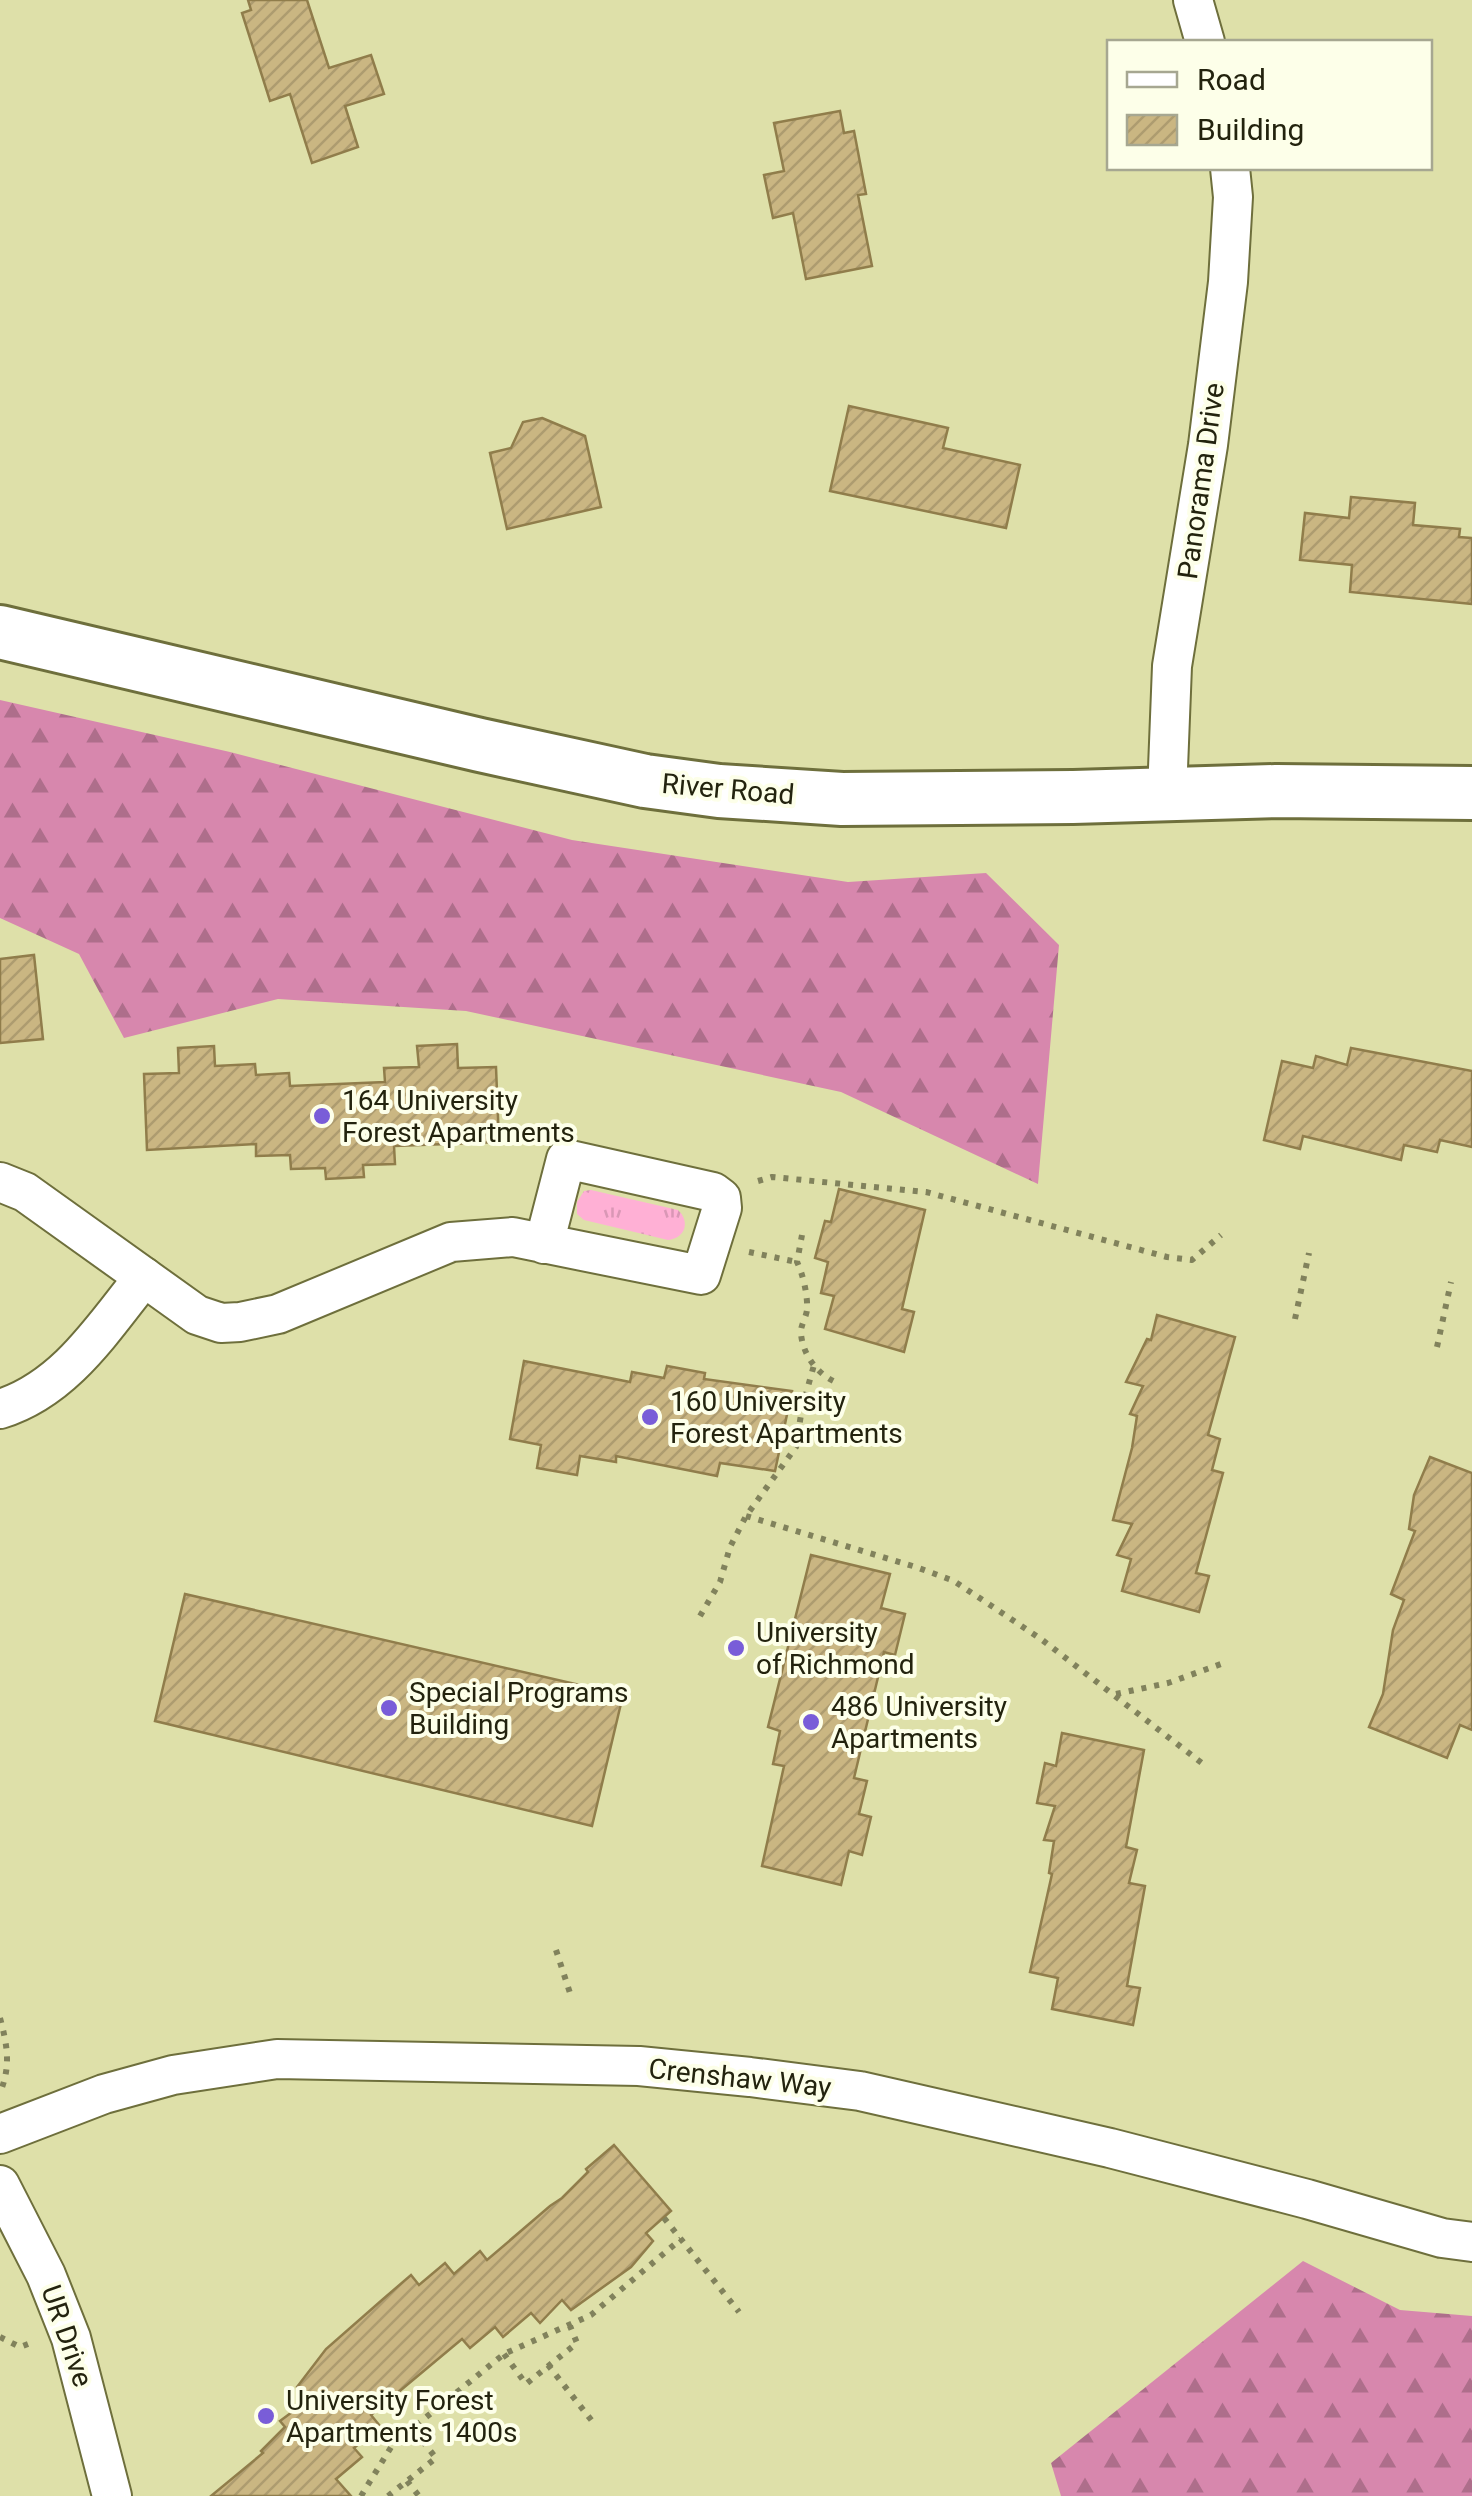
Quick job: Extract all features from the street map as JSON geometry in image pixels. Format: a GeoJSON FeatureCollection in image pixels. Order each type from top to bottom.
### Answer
{"type":"FeatureCollection","features":[{"type":"Feature","properties":{"kind":"main road","name":"River Road"},"geometry":{"type":"LineString","coordinates":[[0,632],[645,782],[719,791],[842,799],[1276,791],[1472,793]]}},
{"type":"Feature","properties":{"kind":"street"},"geometry":{"type":"LineString","coordinates":[[1193,0],[1204,40]]}},
{"type":"Feature","properties":{"kind":"street","name":"Panorama Drive"},"geometry":{"type":"LineString","coordinates":[[1167,794],[1172,666],[1208,445],[1228,282],[1233,197],[1230,170]]}},
{"type":"Feature","properties":{"kind":"street"},"geometry":{"type":"LineString","coordinates":[[0,1182],[25,1192],[197,1315],[220,1322],[278,1314],[451,1242],[512,1237],[544,1244],[700,1275],[722,1208],[720,1198],[713,1192],[566,1160],[544,1244]]}},
{"type":"Feature","properties":{"kind":"street"},"geometry":{"type":"LineString","coordinates":[[0,1410],[56,1381],[144,1277]]}},
{"type":"Feature","properties":{"kind":"street","name":"Crenshaw Way"},"geometry":{"type":"LineString","coordinates":[[0,2134],[104,2094],[173,2075],[277,2059],[639,2066],[860,2092],[1110,2148],[1442,2238],[1472,2242]]}},
{"type":"Feature","properties":{"kind":"street","name":"UR Drive"},"geometry":{"type":"LineString","coordinates":[[0,2185],[46,2275],[71,2338],[112,2496]]}},
{"type":"Feature","properties":{"kind":"path"},"geometry":{"type":"LineString","coordinates":[[752,1183],[772,1177],[926,1192],[1167,1257],[1192,1260],[1221,1235]]}},
{"type":"Feature","properties":{"kind":"path"},"geometry":{"type":"LineString","coordinates":[[802,1236],[796,1262],[808,1307],[801,1333],[819,1374],[838,1383]]}},
{"type":"Feature","properties":{"kind":"path"},"geometry":{"type":"LineString","coordinates":[[1295,1319],[1309,1253]]}},
{"type":"Feature","properties":{"kind":"path"},"geometry":{"type":"LineString","coordinates":[[782,1260],[796,1262]]}},
{"type":"Feature","properties":{"kind":"path"},"geometry":{"type":"LineString","coordinates":[[1437,1347],[1451,1282]]}},
{"type":"Feature","properties":{"kind":"path"},"geometry":{"type":"LineString","coordinates":[[700,1616],[720,1582],[730,1547],[746,1516],[796,1447],[814,1365]]}},
{"type":"Feature","properties":{"kind":"path"},"geometry":{"type":"LineString","coordinates":[[746,1516],[954,1581],[1041,1639],[1207,1767]]}},
{"type":"Feature","properties":{"kind":"path"},"geometry":{"type":"LineString","coordinates":[[1114,1694],[1168,1683],[1221,1664]]}},
{"type":"Feature","properties":{"kind":"path"},"geometry":{"type":"LineString","coordinates":[[556,1950],[570,1993]]}},
{"type":"Feature","properties":{"kind":"path"},"geometry":{"type":"LineString","coordinates":[[0,2018],[8,2061],[6,2076]]}},
{"type":"Feature","properties":{"kind":"path"},"geometry":{"type":"LineString","coordinates":[[664,2218],[739,2312]]}},
{"type":"Feature","properties":{"kind":"path"},"geometry":{"type":"LineString","coordinates":[[361,2496],[394,2444],[412,2428],[504,2354],[591,2316],[681,2238]]}},
{"type":"Feature","properties":{"kind":"path"},"geometry":{"type":"LineString","coordinates":[[504,2354],[526,2384],[577,2342],[570,2326]]}},
{"type":"Feature","properties":{"kind":"path"},"geometry":{"type":"LineString","coordinates":[[0,2337],[20,2347],[39,2340]]}},
{"type":"Feature","properties":{"kind":"path"},"geometry":{"type":"LineString","coordinates":[[548,2365],[596,2426]]}},
{"type":"Feature","properties":{"kind":"path"},"geometry":{"type":"LineString","coordinates":[[388,2496],[436,2458],[412,2428]]}},
{"type":"Feature","properties":{"kind":"path"},"geometry":{"type":"LineString","coordinates":[[407,2481],[419,2496]]}},
{"type":"Feature","properties":{"kind":"path"},"geometry":{"type":"LineString","coordinates":[[366,2487],[373,2496]]}},
{"type":"Feature","properties":{"kind":"green space"},"geometry":{"type":"Polygon","coordinates":[[[0,700],[230,752],[572,840],[848,882],[986,873],[1059,945],[1038,1184],[841,1092],[466,1011],[278,999],[124,1038],[79,954],[0,918],[0,700]]]}},
{"type":"Feature","properties":{"kind":"green space"},"geometry":{"type":"Polygon","coordinates":[[[584,1191],[678,1210],[684,1219],[682,1233],[668,1240],[584,1220],[577,1214],[577,1202],[584,1191]]]}},
{"type":"Feature","properties":{"kind":"green space"},"geometry":{"type":"Polygon","coordinates":[[[1303,2261],[1400,2310],[1472,2316],[1472,2496],[1061,2496],[1051,2463],[1303,2261]]]}},
{"type":"Feature","properties":{"kind":"building"},"geometry":{"type":"Polygon","coordinates":[[[248,0],[307,0],[329,68],[371,55],[384,94],[345,106],[358,147],[312,163],[290,94],[270,101],[242,13],[251,10],[248,0]]]}},
{"type":"Feature","properties":{"kind":"building"},"geometry":{"type":"Polygon","coordinates":[[[840,111],[844,133],[854,131],[866,194],[858,195],[872,266],[806,279],[793,213],[773,218],[764,175],[784,171],[774,123],[840,111]]]}},
{"type":"Feature","properties":{"kind":"building"},"geometry":{"type":"Polygon","coordinates":[[[849,406],[948,428],[943,448],[1020,465],[1006,528],[830,491],[849,406]]]}},
{"type":"Feature","properties":{"kind":"building"},"geometry":{"type":"Polygon","coordinates":[[[542,418],[585,436],[601,507],[507,529],[490,453],[511,448],[523,422],[542,418]]]}},
{"type":"Feature","properties":{"kind":"building"},"geometry":{"type":"Polygon","coordinates":[[[1351,497],[1415,503],[1413,525],[1460,529],[1459,537],[1472,538],[1472,604],[1350,592],[1352,565],[1300,560],[1305,513],[1349,518],[1351,497]]]}},
{"type":"Feature","properties":{"kind":"building"},"geometry":{"type":"Polygon","coordinates":[[[34,955],[43,1039],[0,1043],[0,959],[34,955]]]}},
{"type":"Feature","properties":{"kind":"building","name":"164 University Forest Apartments"},"geometry":{"type":"Polygon","coordinates":[[[457,1044],[458,1068],[496,1067],[499,1142],[394,1146],[395,1164],[363,1165],[364,1177],[326,1179],[325,1168],[291,1169],[290,1155],[256,1156],[256,1144],[147,1150],[144,1074],[179,1073],[178,1048],[214,1046],[215,1066],[255,1064],[256,1075],[289,1073],[290,1086],[385,1082],[384,1068],[419,1067],[417,1046],[457,1044]]]}},
{"type":"Feature","properties":{"kind":"building"},"geometry":{"type":"Polygon","coordinates":[[[1351,1048],[1472,1071],[1472,1147],[1440,1140],[1437,1152],[1404,1145],[1401,1160],[1303,1136],[1300,1149],[1264,1140],[1282,1061],[1313,1068],[1316,1056],[1347,1065],[1351,1048]]]}},
{"type":"Feature","properties":{"kind":"building"},"geometry":{"type":"Polygon","coordinates":[[[839,1189],[925,1210],[902,1309],[914,1312],[904,1352],[825,1329],[834,1296],[821,1293],[828,1262],[815,1258],[825,1221],[831,1222],[839,1189]]]}},
{"type":"Feature","properties":{"kind":"building"},"geometry":{"type":"Polygon","coordinates":[[[1157,1315],[1235,1337],[1208,1435],[1220,1439],[1212,1470],[1223,1473],[1196,1573],[1209,1576],[1199,1612],[1122,1591],[1131,1559],[1117,1555],[1132,1524],[1113,1520],[1132,1448],[1137,1416],[1130,1414],[1143,1386],[1126,1382],[1147,1339],[1151,1340],[1157,1315]]]}},
{"type":"Feature","properties":{"kind":"building","name":"160 University Forest Apartments"},"geometry":{"type":"Polygon","coordinates":[[[524,1361],[630,1382],[632,1372],[664,1378],[667,1366],[705,1373],[704,1379],[792,1391],[775,1471],[720,1463],[717,1476],[616,1456],[616,1462],[580,1456],[577,1475],[537,1468],[541,1445],[510,1439],[524,1361]]]}},
{"type":"Feature","properties":{"kind":"building"},"geometry":{"type":"Polygon","coordinates":[[[1430,1457],[1472,1473],[1472,1730],[1460,1725],[1447,1758],[1369,1727],[1383,1694],[1393,1630],[1404,1600],[1391,1594],[1415,1531],[1409,1529],[1414,1495],[1430,1457]]]}},
{"type":"Feature","properties":{"kind":"building","name":"486 University Apartments"},"geometry":{"type":"Polygon","coordinates":[[[811,1555],[890,1574],[881,1608],[905,1614],[895,1655],[884,1652],[854,1778],[867,1781],[859,1814],[871,1817],[862,1855],[849,1851],[841,1885],[762,1866],[784,1766],[773,1764],[780,1731],[768,1727],[811,1555]]]}},
{"type":"Feature","properties":{"kind":"building","name":"Special Programs Building"},"geometry":{"type":"Polygon","coordinates":[[[185,1594],[623,1695],[592,1826],[155,1721],[185,1594]]]}},
{"type":"Feature","properties":{"kind":"building"},"geometry":{"type":"Polygon","coordinates":[[[1062,1733],[1144,1750],[1126,1847],[1137,1850],[1129,1883],[1145,1886],[1127,1986],[1140,1988],[1133,2025],[1052,2009],[1058,1978],[1030,1972],[1052,1874],[1049,1873],[1054,1841],[1044,1840],[1055,1806],[1037,1803],[1045,1763],[1056,1766],[1062,1733]]]}},
{"type":"Feature","properties":{"kind":"building"},"geometry":{"type":"Polygon","coordinates":[[[614,2145],[671,2211],[646,2233],[653,2241],[631,2267],[571,2310],[562,2300],[540,2323],[531,2313],[503,2337],[495,2327],[470,2348],[462,2339],[371,2415],[380,2426],[354,2448],[362,2457],[336,2479],[351,2496],[211,2496],[263,2453],[285,2427],[280,2421],[307,2401],[297,2387],[326,2349],[382,2300],[411,2275],[419,2285],[445,2263],[454,2274],[480,2251],[487,2260],[562,2198],[588,2172],[586,2169],[614,2145]]]}},
{"type":"Feature","properties":{"kind":"place","name":"164 University Forest Apartments"},"geometry":{"type":"Point","coordinates":[322,1116]}},
{"type":"Feature","properties":{"kind":"place","name":"160 University Forest Apartments"},"geometry":{"type":"Point","coordinates":[650,1417]}},
{"type":"Feature","properties":{"kind":"place","name":"University of Richmond"},"geometry":{"type":"Point","coordinates":[736,1648]}},
{"type":"Feature","properties":{"kind":"place","name":"Special Programs Building"},"geometry":{"type":"Point","coordinates":[389,1708]}},
{"type":"Feature","properties":{"kind":"place","name":"486 University Apartments"},"geometry":{"type":"Point","coordinates":[811,1722]}},
{"type":"Feature","properties":{"kind":"place","name":"University Forest Apartments 1400s"},"geometry":{"type":"Point","coordinates":[266,2416]}}]}
